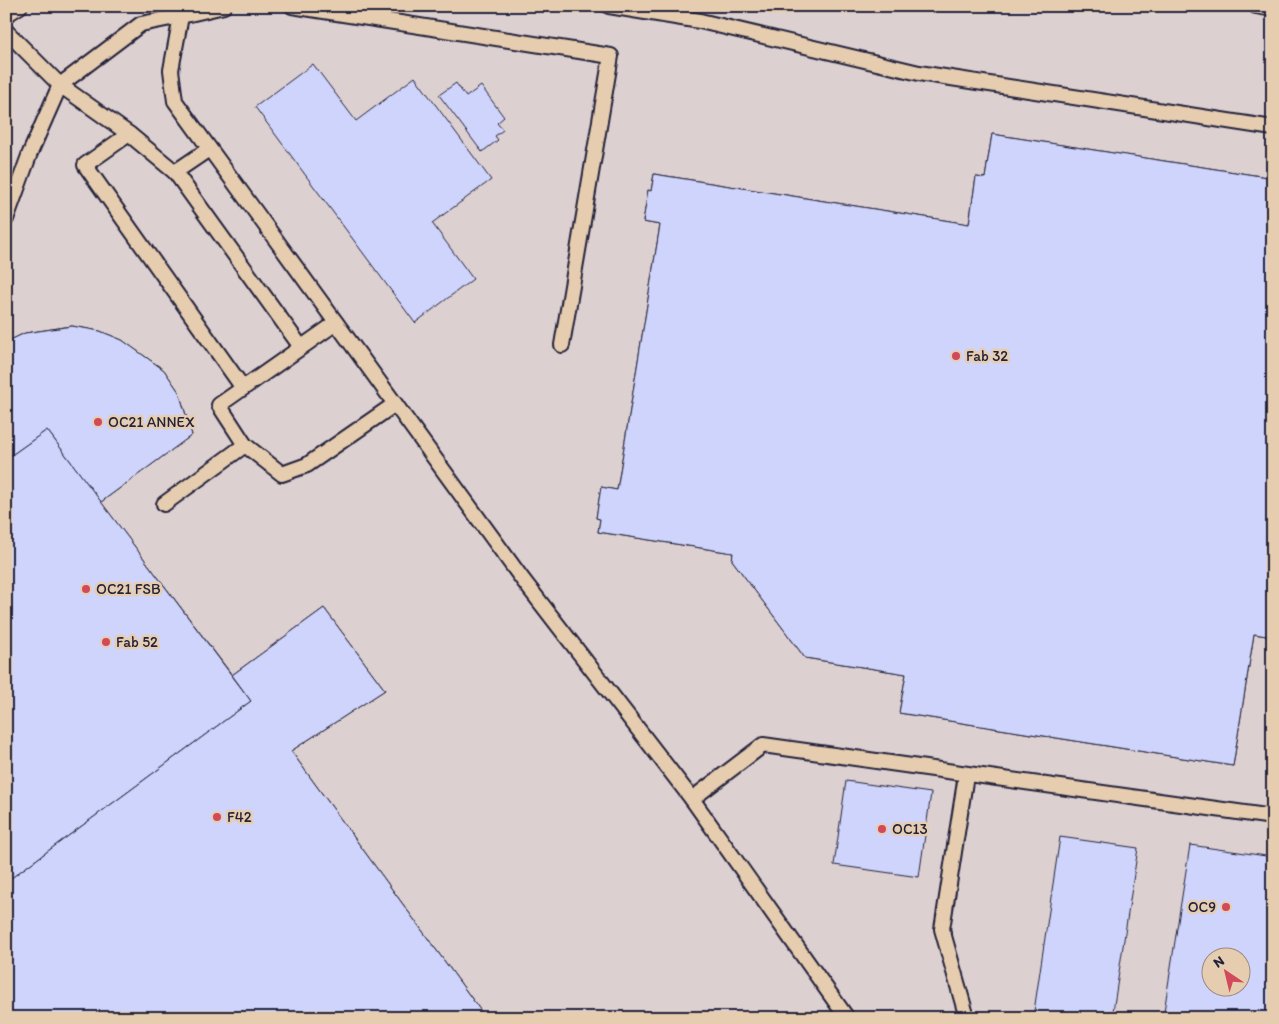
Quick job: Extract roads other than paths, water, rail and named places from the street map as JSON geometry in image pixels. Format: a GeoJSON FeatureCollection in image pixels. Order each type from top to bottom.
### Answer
{"type":"FeatureCollection","features":[{"type":"Feature","properties":{"kind":"lane"},"geometry":{"type":"LineString","coordinates":[[6,15],[20,6]]}},
{"type":"Feature","properties":{"kind":"lane"},"geometry":{"type":"LineString","coordinates":[[6,219],[30,153],[60,85],[141,24],[184,11],[224,6]]}},
{"type":"Feature","properties":{"kind":"lane"},"geometry":{"type":"LineString","coordinates":[[292,6],[611,56],[562,345]]}},
{"type":"Feature","properties":{"kind":"lane"},"geometry":{"type":"LineString","coordinates":[[609,6],[700,21],[919,73],[1273,128]]}},
{"type":"Feature","properties":{"kind":"lane"},"geometry":{"type":"LineString","coordinates":[[1256,6],[1273,9]]}},
{"type":"Feature","properties":{"kind":"lane"},"geometry":{"type":"LineString","coordinates":[[184,11],[171,70],[176,101],[523,580],[692,798],[847,1018]]}},
{"type":"Feature","properties":{"kind":"lane"},"geometry":{"type":"LineString","coordinates":[[6,32],[60,85],[129,134],[175,172],[301,347]]}},
{"type":"Feature","properties":{"kind":"lane"},"geometry":{"type":"LineString","coordinates":[[129,134],[84,165],[243,388]]}},
{"type":"Feature","properties":{"kind":"lane"},"geometry":{"type":"LineString","coordinates":[[175,172],[209,149]]}},
{"type":"Feature","properties":{"kind":"lane"},"geometry":{"type":"LineString","coordinates":[[336,323],[219,405],[244,446],[282,474],[307,466],[395,404]]}},
{"type":"Feature","properties":{"kind":"lane"},"geometry":{"type":"LineString","coordinates":[[164,504],[244,446]]}},
{"type":"Feature","properties":{"kind":"lane"},"geometry":{"type":"LineString","coordinates":[[692,798],[763,745],[1273,817]]}},
{"type":"Feature","properties":{"kind":"lane"},"geometry":{"type":"LineString","coordinates":[[966,775],[942,929],[967,1018]]}},
{"type":"Feature","properties":{"kind":"place","name":"Fab 32"},"geometry":{"type":"Point","coordinates":[956,356]}},
{"type":"Feature","properties":{"kind":"place","name":"OC21 ANNEX"},"geometry":{"type":"Point","coordinates":[98,422]}},
{"type":"Feature","properties":{"kind":"place","name":"OC21 FSB"},"geometry":{"type":"Point","coordinates":[86,589]}},
{"type":"Feature","properties":{"kind":"place","name":"Fab 52"},"geometry":{"type":"Point","coordinates":[106,642]}},
{"type":"Feature","properties":{"kind":"place","name":"F42"},"geometry":{"type":"Point","coordinates":[217,817]}},
{"type":"Feature","properties":{"kind":"place","name":"OC13"},"geometry":{"type":"Point","coordinates":[882,829]}},
{"type":"Feature","properties":{"kind":"place","name":"OC9"},"geometry":{"type":"Point","coordinates":[1226,907]}}]}
